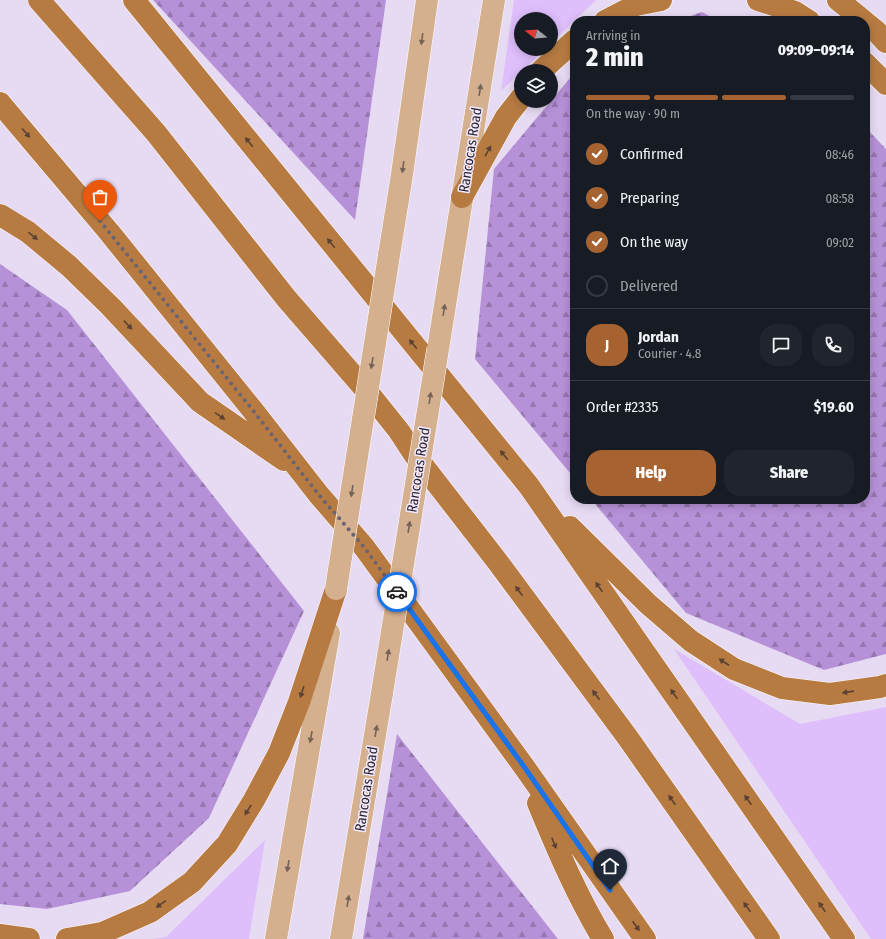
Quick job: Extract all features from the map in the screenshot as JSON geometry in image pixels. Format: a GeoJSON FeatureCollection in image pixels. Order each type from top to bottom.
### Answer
{"type":"FeatureCollection","features":[{"type":"Feature","properties":{"kind":"highway"},"geometry":{"type":"LineString","coordinates":[[39,0],[156,133],[286,298],[371,396],[394,425],[414,454],[497,561],[628,738],[769,939]]}},
{"type":"Feature","properties":{"kind":"highway"},"geometry":{"type":"LineString","coordinates":[[615,16],[636,5],[661,0]]}},
{"type":"Feature","properties":{"kind":"highway"},"geometry":{"type":"LineString","coordinates":[[758,0],[795,12],[801,16]]}},
{"type":"Feature","properties":{"kind":"highway"},"geometry":{"type":"LineString","coordinates":[[838,0],[857,16]]}},
{"type":"Feature","properties":{"kind":"highway"},"geometry":{"type":"LineString","coordinates":[[134,1],[529,486],[844,939]]}},
{"type":"Feature","properties":{"kind":"highway"},"geometry":{"type":"LineString","coordinates":[[870,26],[886,42]]}},
{"type":"Feature","properties":{"kind":"highway"},"geometry":{"type":"LineString","coordinates":[[549,64],[570,45]]}},
{"type":"Feature","properties":{"kind":"highway"},"geometry":{"type":"LineString","coordinates":[[870,68],[886,84]]}},
{"type":"Feature","properties":{"kind":"highway"},"geometry":{"type":"LineString","coordinates":[[0,104],[109,232],[319,495],[364,547],[525,768],[645,939]]}},
{"type":"Feature","properties":{"kind":"highway"},"geometry":{"type":"LineString","coordinates":[[462,198],[506,117],[514,107]]}},
{"type":"Feature","properties":{"kind":"highway"},"geometry":{"type":"LineString","coordinates":[[0,215],[28,232],[69,266],[111,307],[200,402],[302,472]]}},
{"type":"Feature","properties":{"kind":"highway"},"geometry":{"type":"LineString","coordinates":[[529,486],[648,604],[691,640],[734,669],[782,688],[830,694],[886,685]]}},
{"type":"Feature","properties":{"kind":"highway"},"geometry":{"type":"LineString","coordinates":[[67,939],[102,933],[150,912],[192,882],[227,844],[280,753],[299,702],[336,589]]}},
{"type":"Feature","properties":{"kind":"highway"},"geometry":{"type":"LineString","coordinates":[[525,768],[556,848],[603,939]]}},
{"type":"Feature","properties":{"kind":"highway"},"geometry":{"type":"LineString","coordinates":[[0,935],[29,939]]}},
{"type":"Feature","properties":{"kind":"main road"},"geometry":{"type":"LineString","coordinates":[[276,939],[336,589],[401,181],[427,0]]}},
{"type":"Feature","properties":{"kind":"main road","name":"Rancocas Road"},"geometry":{"type":"LineString","coordinates":[[341,939],[494,0]]}},
{"type":"Feature","properties":{"kind":"shaded area"},"geometry":{"type":"Polygon","coordinates":[[[514,0],[596,0],[579,16],[570,16],[570,25],[558,36],[558,12],[514,12],[514,56],[538,56],[529,64],[514,64],[514,79],[501,91],[514,0]]]}},
{"type":"Feature","properties":{"kind":"shaded area"},"geometry":{"type":"Polygon","coordinates":[[[674,649],[800,724],[886,707],[886,939],[871,939],[674,649]]]}},
{"type":"Feature","properties":{"kind":"shaded area"},"geometry":{"type":"Polygon","coordinates":[[[265,840],[249,939],[152,939],[166,937],[265,840]]]}},
{"type":"Feature","properties":{"kind":"green space"},"geometry":{"type":"Polygon","coordinates":[[[153,0],[386,0],[355,220],[153,0]]]}},
{"type":"Feature","properties":{"kind":"green space"},"geometry":{"type":"Polygon","coordinates":[[[702,12],[710,16],[690,16],[702,12]]]}},
{"type":"Feature","properties":{"kind":"green space"},"geometry":{"type":"Polygon","coordinates":[[[570,78],[570,473],[475,359],[494,169],[545,108],[558,108],[558,92],[570,78]]]}},
{"type":"Feature","properties":{"kind":"green space"},"geometry":{"type":"Polygon","coordinates":[[[870,132],[886,149],[886,654],[824,670],[686,613],[595,504],[870,504],[870,132]]]}},
{"type":"Feature","properties":{"kind":"green space"},"geometry":{"type":"Polygon","coordinates":[[[0,264],[67,310],[304,611],[209,818],[130,891],[47,909],[0,904],[0,264]]]}},
{"type":"Feature","properties":{"kind":"green space"},"geometry":{"type":"Polygon","coordinates":[[[397,734],[558,939],[363,939],[397,734]]]}},
{"type":"Feature","properties":{"kind":"way so far"},"geometry":{"type":"LineString","coordinates":[[100,221],[251,408],[319,495],[364,547],[397,592]]}},
{"type":"Feature","properties":{"kind":"route"},"geometry":{"type":"LineString","coordinates":[[397,592],[525,768],[610,890]]}}]}
